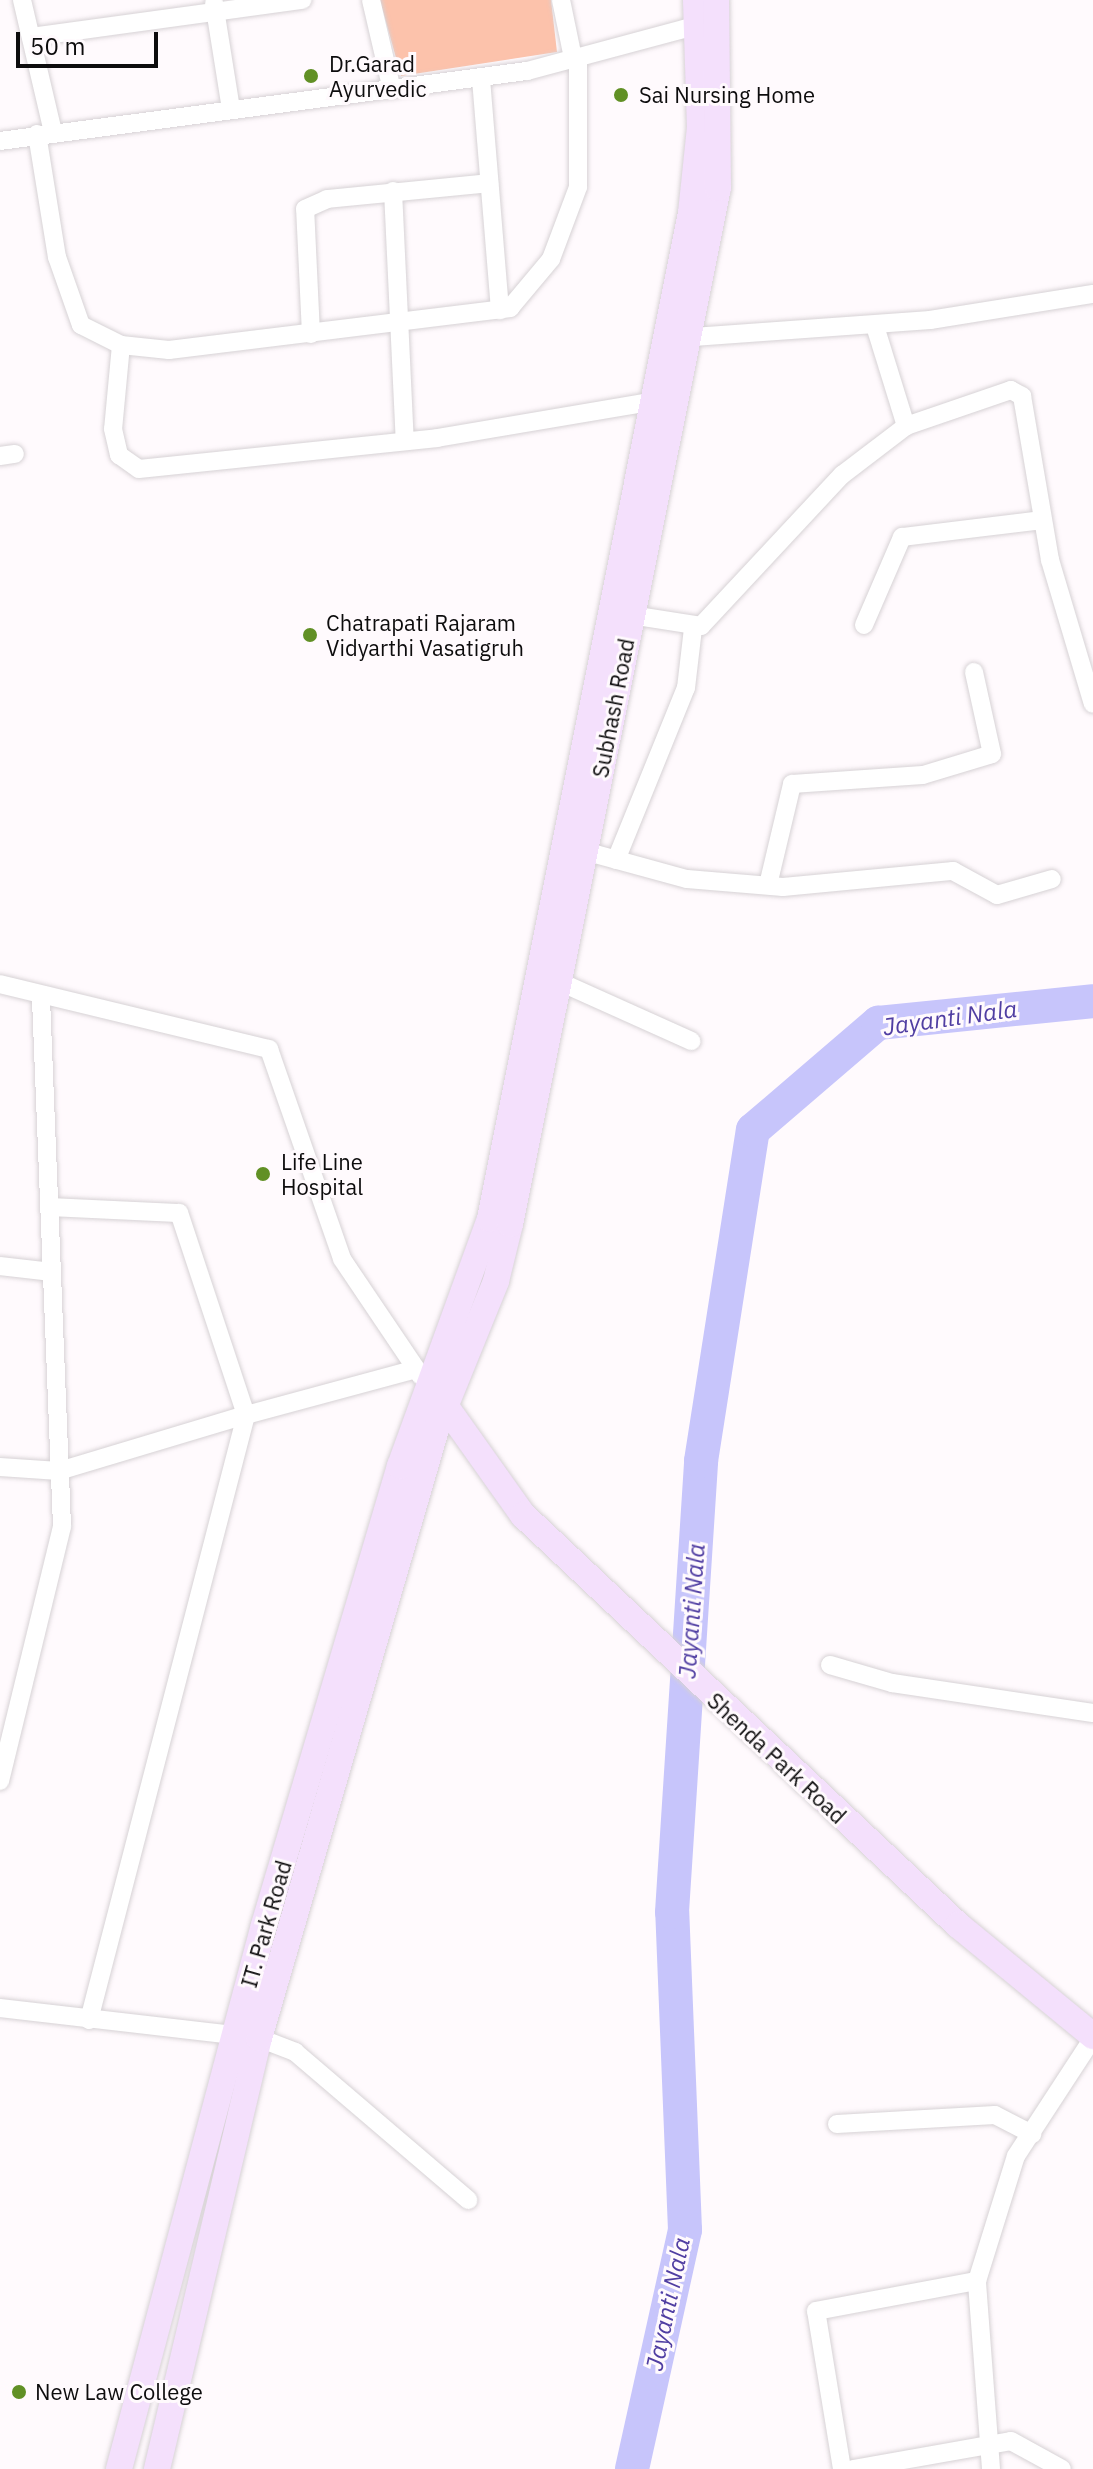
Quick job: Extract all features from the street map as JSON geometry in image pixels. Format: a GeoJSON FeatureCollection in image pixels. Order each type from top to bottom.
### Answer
{"type":"FeatureCollection","features":[{"type":"Feature","properties":{"kind":"main road","name":"Subhash Road"},"geometry":{"type":"LineString","coordinates":[[446,1406],[496,1281],[574,848],[626,599],[674,338],[695,187],[706,12]]}},
{"type":"Feature","properties":{"kind":"main road","name":"Subhash Road"},"geometry":{"type":"LineString","coordinates":[[626,599],[649,402],[674,338]]}},
{"type":"Feature","properties":{"kind":"main road","name":"Subhash Road"},"geometry":{"type":"LineString","coordinates":[[421,1376],[479,1261],[551,978]]}},
{"type":"Feature","properties":{"kind":"main road","name":"Shenda Park Road"},"geometry":{"type":"LineString","coordinates":[[421,1376],[446,1406],[523,1515],[676,1664],[958,1925],[1093,2037]]}},
{"type":"Feature","properties":{"kind":"main road","name":"IT. Park Road"},"geometry":{"type":"LineString","coordinates":[[157,2469],[247,2037],[421,1376]]}},
{"type":"Feature","properties":{"kind":"main road","name":"IT. Park Road"},"geometry":{"type":"LineString","coordinates":[[119,2469],[247,2037],[446,1406]]}},
{"type":"Feature","properties":{"kind":"street"},"geometry":{"type":"LineString","coordinates":[[22,0],[31,37],[45,133],[57,257],[81,325],[121,345],[169,350],[510,308],[551,259],[578,187],[575,58],[561,0]]}},
{"type":"Feature","properties":{"kind":"street"},"geometry":{"type":"LineString","coordinates":[[31,37],[214,6],[302,0]]}},
{"type":"Feature","properties":{"kind":"street"},"geometry":{"type":"LineString","coordinates":[[371,0],[392,90]]}},
{"type":"Feature","properties":{"kind":"street"},"geometry":{"type":"LineString","coordinates":[[214,6],[231,109]]}},
{"type":"Feature","properties":{"kind":"street"},"geometry":{"type":"LineString","coordinates":[[0,141],[481,79],[575,58],[706,12]]}},
{"type":"Feature","properties":{"kind":"street"},"geometry":{"type":"LineString","coordinates":[[481,79],[500,310]]}},
{"type":"Feature","properties":{"kind":"street"},"geometry":{"type":"LineString","coordinates":[[311,334],[305,209],[327,199],[489,183]]}},
{"type":"Feature","properties":{"kind":"street"},"geometry":{"type":"LineString","coordinates":[[393,191],[405,441]]}},
{"type":"Feature","properties":{"kind":"street"},"geometry":{"type":"LineString","coordinates":[[674,338],[875,326],[1093,294]]}},
{"type":"Feature","properties":{"kind":"street"},"geometry":{"type":"LineString","coordinates":[[875,326],[906,426]]}},
{"type":"Feature","properties":{"kind":"street"},"geometry":{"type":"LineString","coordinates":[[121,345],[113,429],[119,455],[139,469],[405,441],[649,402]]}},
{"type":"Feature","properties":{"kind":"street"},"geometry":{"type":"LineString","coordinates":[[616,860],[686,688],[693,628],[842,475],[906,426],[936,410],[1018,391],[1042,520],[1093,704]]}},
{"type":"Feature","properties":{"kind":"street"},"geometry":{"type":"LineString","coordinates":[[864,625],[902,537],[1042,520]]}},
{"type":"Feature","properties":{"kind":"street"},"geometry":{"type":"LineString","coordinates":[[626,599],[693,628]]}},
{"type":"Feature","properties":{"kind":"street"},"geometry":{"type":"LineString","coordinates":[[768,885],[792,784],[923,775],[992,754],[974,672]]}},
{"type":"Feature","properties":{"kind":"street"},"geometry":{"type":"LineString","coordinates":[[574,848],[687,879],[768,885],[953,871],[997,895],[1052,879]]}},
{"type":"Feature","properties":{"kind":"street"},"geometry":{"type":"LineString","coordinates":[[551,978],[691,1041]]}},
{"type":"Feature","properties":{"kind":"street"},"geometry":{"type":"LineString","coordinates":[[0,984],[41,998],[269,1049],[342,1259],[421,1376],[246,1415],[59,1471],[0,1467]]}},
{"type":"Feature","properties":{"kind":"street"},"geometry":{"type":"LineString","coordinates":[[0,1781],[57,1555],[59,1471],[52,1272],[53,1207],[41,998]]}},
{"type":"Feature","properties":{"kind":"street"},"geometry":{"type":"LineString","coordinates":[[53,1207],[179,1213],[246,1415],[89,2020]]}},
{"type":"Feature","properties":{"kind":"street"},"geometry":{"type":"LineString","coordinates":[[0,1266],[52,1272]]}},
{"type":"Feature","properties":{"kind":"street"},"geometry":{"type":"LineString","coordinates":[[830,1665],[892,1683],[1093,1713]]}},
{"type":"Feature","properties":{"kind":"street"},"geometry":{"type":"LineString","coordinates":[[0,2008],[247,2037],[313,2062],[468,2200]]}},
{"type":"Feature","properties":{"kind":"street"},"geometry":{"type":"LineString","coordinates":[[991,2469],[977,2281],[991,2222],[1032,2134],[1093,2037]]}},
{"type":"Feature","properties":{"kind":"street"},"geometry":{"type":"LineString","coordinates":[[837,2124],[995,2115],[1032,2134]]}},
{"type":"Feature","properties":{"kind":"street"},"geometry":{"type":"LineString","coordinates":[[842,2469],[816,2311],[977,2281]]}},
{"type":"Feature","properties":{"kind":"street"},"geometry":{"type":"LineString","coordinates":[[853,2469],[990,2442],[1024,2443],[1062,2469]]}},
{"type":"Feature","properties":{"kind":"shaded area"},"geometry":{"type":"Polygon","coordinates":[[[380,0],[551,0],[557,52],[401,76],[380,0]]]}},
{"type":"Feature","properties":{"kind":"waterway","name":"Jayanti Nala"},"geometry":{"type":"LineString","coordinates":[[632,2469],[685,2230],[672,1912],[701,1461],[753,1130],[878,1023],[1093,1001]]}},
{"type":"Feature","properties":{"kind":"place","name":"Dr.Garad Ayurvedic"},"geometry":{"type":"Point","coordinates":[311,76]}},
{"type":"Feature","properties":{"kind":"place","name":"Sai Nursing Home"},"geometry":{"type":"Point","coordinates":[621,95]}},
{"type":"Feature","properties":{"kind":"place","name":"Chatrapati Rajaram Vidyarthi Vasatigruh"},"geometry":{"type":"Point","coordinates":[310,635]}},
{"type":"Feature","properties":{"kind":"place","name":"Life Line Hospital"},"geometry":{"type":"Point","coordinates":[263,1174]}},
{"type":"Feature","properties":{"kind":"place","name":"New Law College"},"geometry":{"type":"Point","coordinates":[19,2392]}}]}
